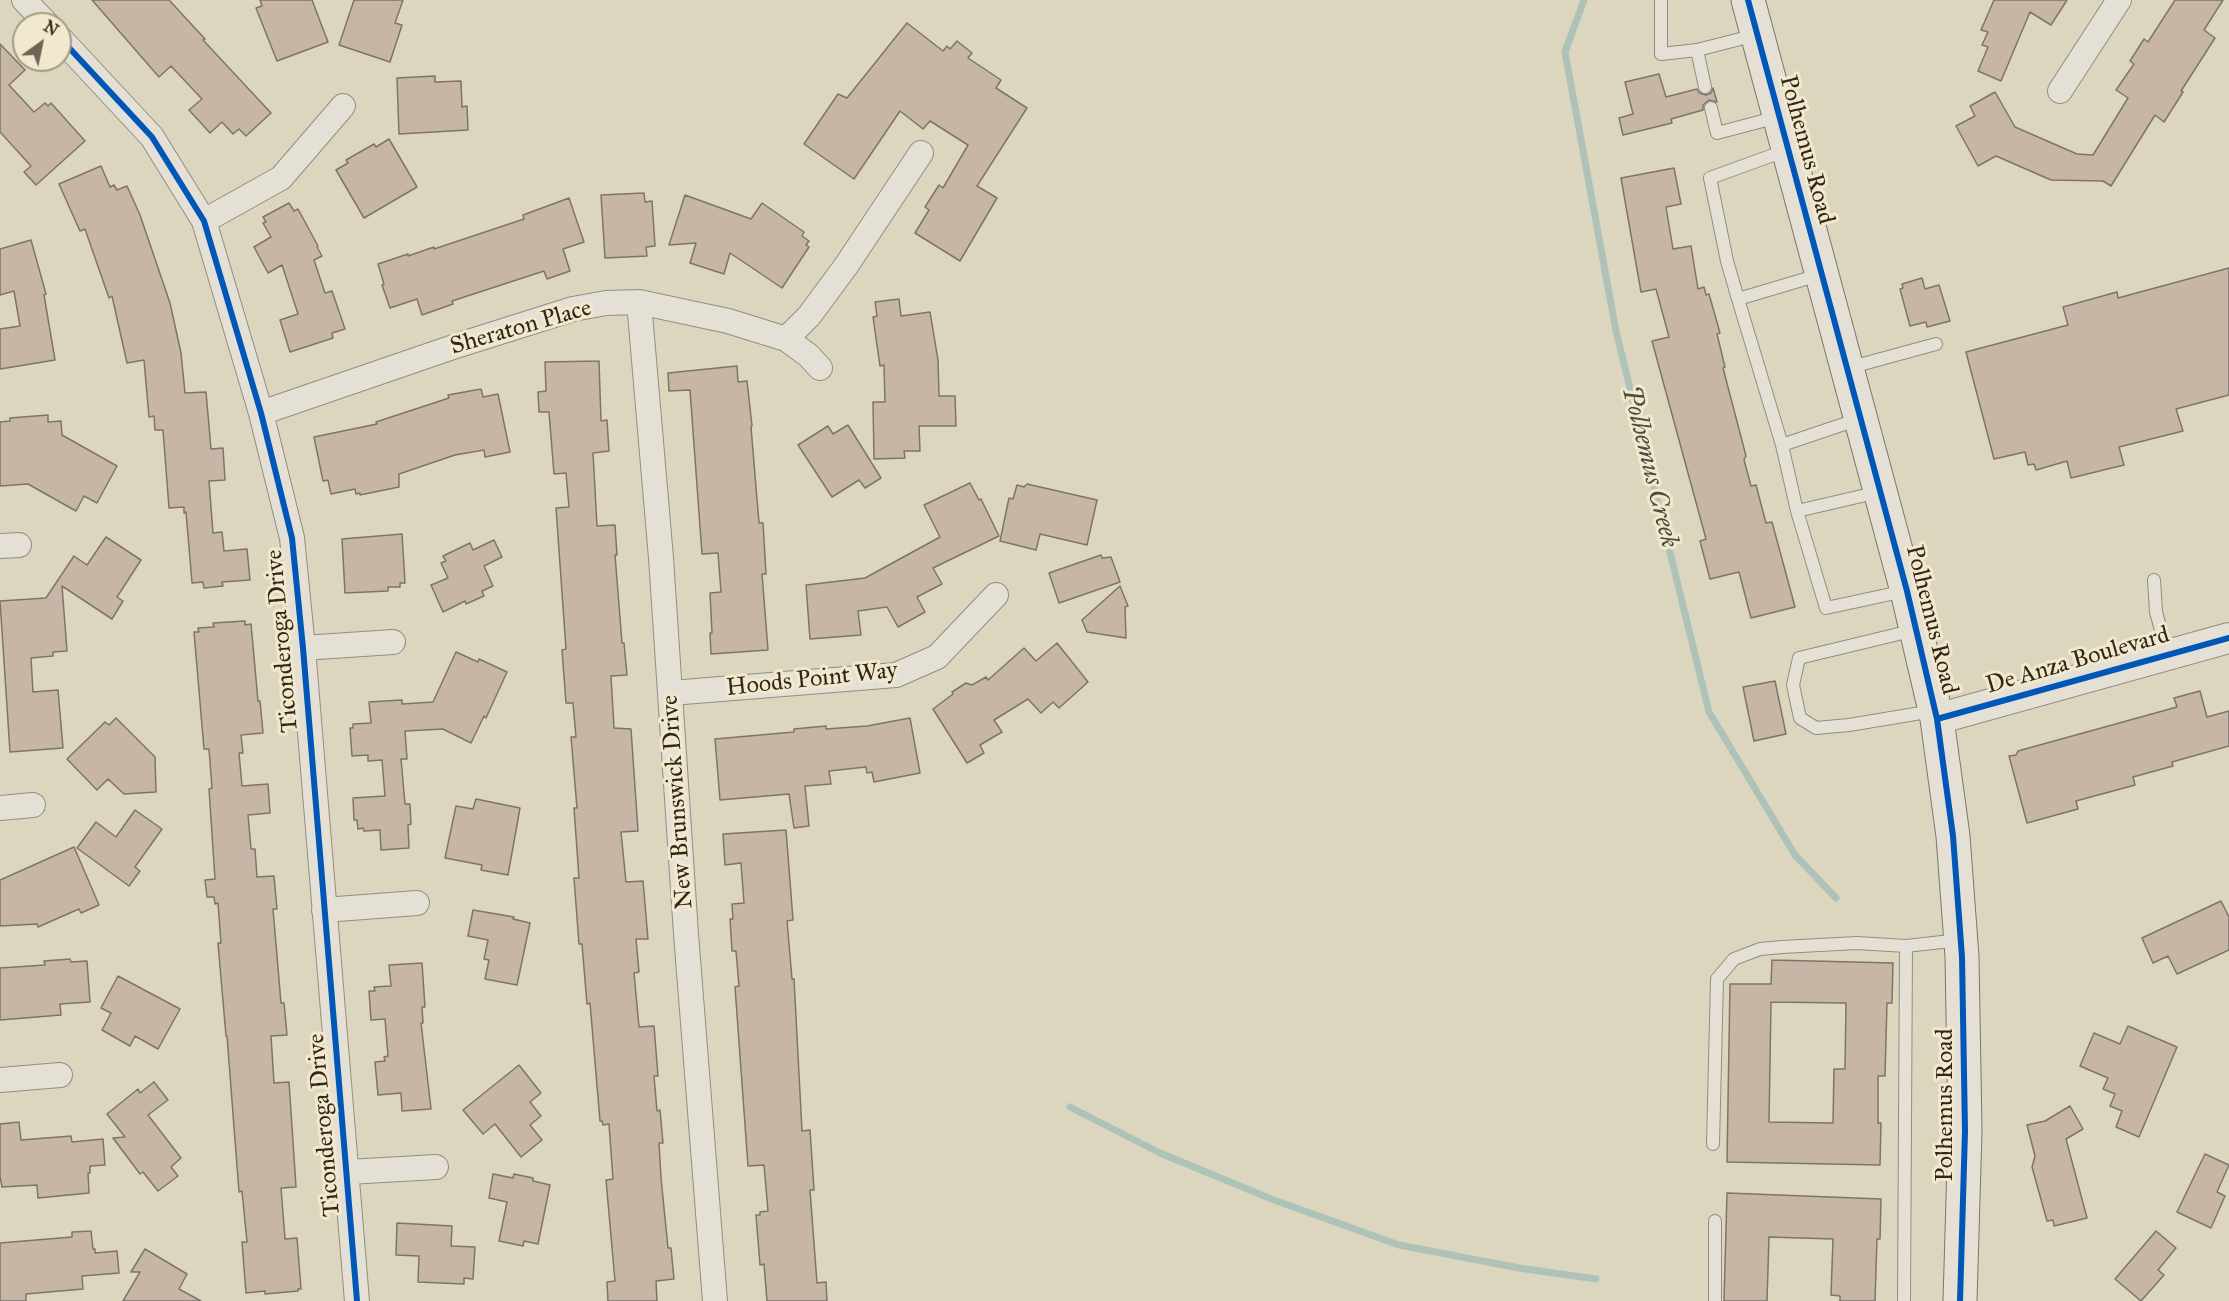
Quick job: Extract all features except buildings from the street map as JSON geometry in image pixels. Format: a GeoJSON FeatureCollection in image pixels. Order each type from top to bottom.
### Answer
{"type":"FeatureCollection","features":[{"type":"Feature","properties":{"kind":"main road","name":"Polhemus Road"},"geometry":{"type":"LineString","coordinates":[[1748,0],[1907,591],[1936,715],[1953,836],[1961,940],[1965,1096],[1959,1301]]}},
{"type":"Feature","properties":{"kind":"street"},"geometry":{"type":"LineString","coordinates":[[24,0],[35,12]]}},
{"type":"Feature","properties":{"kind":"street"},"geometry":{"type":"LineString","coordinates":[[2060,91],[2119,0]]}},
{"type":"Feature","properties":{"kind":"street","name":"Ticonderoga Drive"},"geometry":{"type":"LineString","coordinates":[[72,51],[152,137],[204,221],[261,413],[292,538],[348,1172],[357,1301]]}},
{"type":"Feature","properties":{"kind":"street"},"geometry":{"type":"LineString","coordinates":[[204,221],[281,178],[343,106]]}},
{"type":"Feature","properties":{"kind":"street"},"geometry":{"type":"LineString","coordinates":[[786,339],[809,316],[846,266],[921,153]]}},
{"type":"Feature","properties":{"kind":"street","name":"Sheraton Place"},"geometry":{"type":"LineString","coordinates":[[261,413],[459,345],[573,309],[606,303],[639,302],[728,321],[786,339],[808,355],[820,368]]}},
{"type":"Feature","properties":{"kind":"street","name":"New Brunswick Drive"},"geometry":{"type":"LineString","coordinates":[[639,302],[671,693],[686,934],[715,1301]]}},
{"type":"Feature","properties":{"kind":"street","name":"Hoods Point Way"},"geometry":{"type":"LineString","coordinates":[[671,693],[896,675],[937,657],[996,595]]}},
{"type":"Feature","properties":{"kind":"street","name":"De Anza Boulevard"},"geometry":{"type":"LineString","coordinates":[[1936,715],[2229,638]]}},
{"type":"Feature","properties":{"kind":"street"},"geometry":{"type":"LineString","coordinates":[[303,648],[393,642]]}},
{"type":"Feature","properties":{"kind":"street"},"geometry":{"type":"LineString","coordinates":[[0,808],[33,805]]}},
{"type":"Feature","properties":{"kind":"street"},"geometry":{"type":"LineString","coordinates":[[324,910],[417,903]]}},
{"type":"Feature","properties":{"kind":"street"},"geometry":{"type":"LineString","coordinates":[[0,1080],[60,1075]]}},
{"type":"Feature","properties":{"kind":"street"},"geometry":{"type":"LineString","coordinates":[[348,1172],[436,1167]]}},
{"type":"Feature","properties":{"kind":"lane"},"geometry":{"type":"LineString","coordinates":[[1661,0],[1661,54],[1697,50],[1757,35]]}},
{"type":"Feature","properties":{"kind":"lane"},"geometry":{"type":"LineString","coordinates":[[1697,50],[1706,87]]}},
{"type":"Feature","properties":{"kind":"lane"},"geometry":{"type":"LineString","coordinates":[[1711,108],[1717,133],[1779,117]]}},
{"type":"Feature","properties":{"kind":"lane"},"geometry":{"type":"LineString","coordinates":[[1788,150],[1710,178],[1727,261],[1782,444],[1797,511],[1826,608],[1907,591]]}},
{"type":"Feature","properties":{"kind":"lane"},"geometry":{"type":"LineString","coordinates":[[1738,299],[1821,274]]}},
{"type":"Feature","properties":{"kind":"lane"},"geometry":{"type":"LineString","coordinates":[[1846,368],[1936,344]]}},
{"type":"Feature","properties":{"kind":"lane"},"geometry":{"type":"LineString","coordinates":[[1782,444],[1860,419]]}},
{"type":"Feature","properties":{"kind":"lane"},"geometry":{"type":"LineString","coordinates":[[1797,511],[1880,492]]}},
{"type":"Feature","properties":{"kind":"lane"},"geometry":{"type":"LineString","coordinates":[[2154,580],[2158,619],[2168,655]]}},
{"type":"Feature","properties":{"kind":"lane"},"geometry":{"type":"LineString","coordinates":[[1917,630],[1799,658],[1793,685],[1800,718],[1816,728],[1936,715]]}},
{"type":"Feature","properties":{"kind":"lane"},"geometry":{"type":"LineString","coordinates":[[1713,1144],[1717,979],[1734,959],[1760,949],[1782,947],[1857,943],[1906,946],[1961,940]]}},
{"type":"Feature","properties":{"kind":"lane"},"geometry":{"type":"LineString","coordinates":[[1904,1301],[1906,946]]}},
{"type":"Feature","properties":{"kind":"lane"},"geometry":{"type":"LineString","coordinates":[[1715,1221],[1715,1301]]}},
{"type":"Feature","properties":{"kind":"waterway","name":"Polhemus Creek"},"geometry":{"type":"LineString","coordinates":[[1584,0],[1565,52],[1616,331],[1709,712],[1795,855],[1836,898]]}},
{"type":"Feature","properties":{"kind":"waterway"},"geometry":{"type":"LineString","coordinates":[[1070,1107],[1160,1153],[1274,1200],[1399,1245],[1519,1268],[1596,1279]]}},
{"type":"Feature","properties":{"kind":"cycle path"},"geometry":{"type":"LineString","coordinates":[[1748,0],[1907,591],[1937,719],[1953,836],[1962,957],[1965,1131],[1960,1301]]}},
{"type":"Feature","properties":{"kind":"cycle path"},"geometry":{"type":"LineString","coordinates":[[72,51],[152,137],[204,221],[261,413],[292,538],[357,1301]]}},
{"type":"Feature","properties":{"kind":"cycle path"},"geometry":{"type":"LineString","coordinates":[[1937,719],[2229,638]]}}]}
